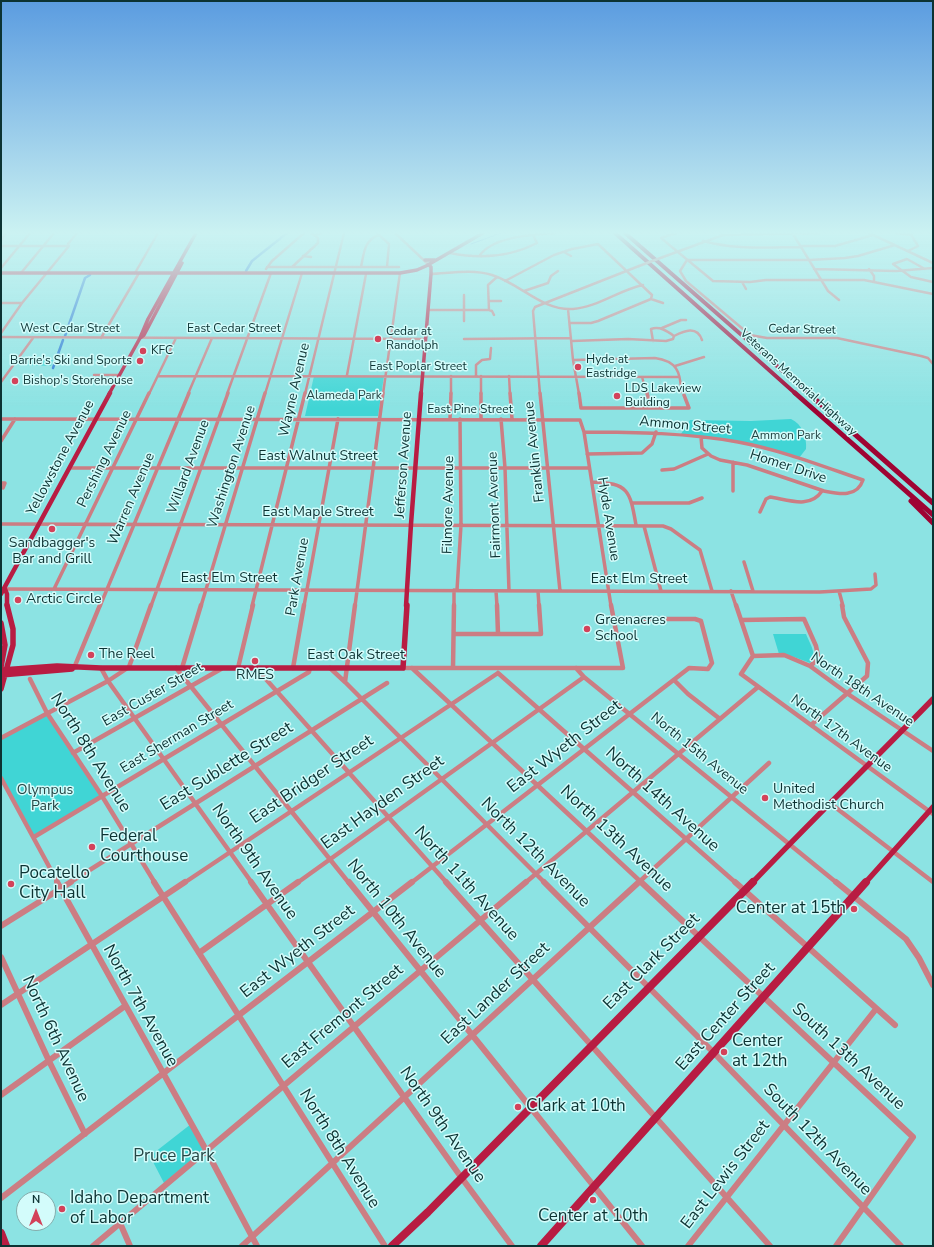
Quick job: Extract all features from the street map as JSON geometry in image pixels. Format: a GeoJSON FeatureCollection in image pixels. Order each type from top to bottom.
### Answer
{"type":"FeatureCollection","features":[{"type":"Feature","properties":{"kind":"highway","name":"Veterans Memorial Highway"},"geometry":{"type":"LineString","coordinates":[[679,291],[933,515]]}},
{"type":"Feature","properties":{"kind":"highway","name":"Veterans Memorial Highway"},"geometry":{"type":"LineString","coordinates":[[692,291],[894,467],[933,503]]}},
{"type":"Feature","properties":{"kind":"highway"},"geometry":{"type":"LineString","coordinates":[[894,467],[933,499]]}},
{"type":"Feature","properties":{"kind":"highway"},"geometry":{"type":"LineString","coordinates":[[894,482],[933,523]]}},
{"type":"Feature","properties":{"kind":"main road","name":"Yellowstone Avenue"},"geometry":{"type":"LineString","coordinates":[[1,594],[140,338],[144,335],[166,291]]}},
{"type":"Feature","properties":{"kind":"main road","name":"Jefferson Avenue"},"geometry":{"type":"LineString","coordinates":[[403,668],[411,524],[430,291]]}},
{"type":"Feature","properties":{"kind":"main road"},"geometry":{"type":"LineString","coordinates":[[3,671],[12,653],[14,636],[5,589]]}},
{"type":"Feature","properties":{"kind":"main road"},"geometry":{"type":"LineString","coordinates":[[1,624],[5,645],[1,689]]}},
{"type":"Feature","properties":{"kind":"main road","name":"East Oak Street"},"geometry":{"type":"LineString","coordinates":[[3,671],[129,667],[403,668]]}},
{"type":"Feature","properties":{"kind":"main road","name":"East Clark Street"},"geometry":{"type":"LineString","coordinates":[[392,1246],[428,1212],[790,843],[832,804],[933,699]]}},
{"type":"Feature","properties":{"kind":"main road","name":"East Center Street"},"geometry":{"type":"LineString","coordinates":[[542,1246],[893,852],[932,811]]}},
{"type":"Feature","properties":{"kind":"main road"},"geometry":{"type":"LineString","coordinates":[[1,1233],[6,1246]]}},
{"type":"Feature","properties":{"kind":"street"},"geometry":{"type":"LineString","coordinates":[[1,333],[32,291]]}},
{"type":"Feature","properties":{"kind":"street"},"geometry":{"type":"LineString","coordinates":[[101,338],[127,291]]}},
{"type":"Feature","properties":{"kind":"street","name":"Willard Avenue"},"geometry":{"type":"LineString","coordinates":[[129,667],[265,291]]}},
{"type":"Feature","properties":{"kind":"street","name":"Washington Avenue"},"geometry":{"type":"LineString","coordinates":[[182,668],[297,291]]}},
{"type":"Feature","properties":{"kind":"street","name":"Wayne Avenue"},"geometry":{"type":"LineString","coordinates":[[238,668],[271,524],[287,468],[330,291]]}},
{"type":"Feature","properties":{"kind":"street"},"geometry":{"type":"LineString","coordinates":[[347,375],[363,291]]}},
{"type":"Feature","properties":{"kind":"street"},"geometry":{"type":"LineString","coordinates":[[345,682],[397,291]]}},
{"type":"Feature","properties":{"kind":"street"},"geometry":{"type":"LineString","coordinates":[[488,291],[489,310]]}},
{"type":"Feature","properties":{"kind":"street"},"geometry":{"type":"LineString","coordinates":[[524,291],[559,309],[579,308],[623,291]]}},
{"type":"Feature","properties":{"kind":"street"},"geometry":{"type":"LineString","coordinates":[[546,303],[576,291]]}},
{"type":"Feature","properties":{"kind":"street"},"geometry":{"type":"LineString","coordinates":[[649,291],[652,295],[651,299]]}},
{"type":"Feature","properties":{"kind":"street","name":"Cedar Street"},"geometry":{"type":"LineString","coordinates":[[699,291],[750,335],[767,338],[837,338],[921,356],[928,358],[933,364]]}},
{"type":"Feature","properties":{"kind":"street"},"geometry":{"type":"LineString","coordinates":[[829,291],[839,300]]}},
{"type":"Feature","properties":{"kind":"street"},"geometry":{"type":"LineString","coordinates":[[920,291],[933,294]]}},
{"type":"Feature","properties":{"kind":"street"},"geometry":{"type":"LineString","coordinates":[[464,295],[464,320]]}},
{"type":"Feature","properties":{"kind":"street"},"geometry":{"type":"LineString","coordinates":[[570,323],[591,323],[598,321],[651,299],[663,303]]}},
{"type":"Feature","properties":{"kind":"street"},"geometry":{"type":"LineString","coordinates":[[489,301],[501,301]]}},
{"type":"Feature","properties":{"kind":"street"},"geometry":{"type":"LineString","coordinates":[[1,303],[22,303]]}},
{"type":"Feature","properties":{"kind":"street","name":"Franklin Avenue"},"geometry":{"type":"LineString","coordinates":[[546,303],[535,307],[533,312],[560,591]]}},
{"type":"Feature","properties":{"kind":"street"},"geometry":{"type":"LineString","coordinates":[[568,309],[572,340],[572,360],[581,408],[689,408],[684,395]]}},
{"type":"Feature","properties":{"kind":"street"},"geometry":{"type":"LineString","coordinates":[[428,310],[489,310],[492,311],[494,315]]}},
{"type":"Feature","properties":{"kind":"street"},"geometry":{"type":"LineString","coordinates":[[653,341],[651,329],[662,328],[681,320],[686,320]]}},
{"type":"Feature","properties":{"kind":"street"},"geometry":{"type":"LineString","coordinates":[[662,328],[674,336]]}},
{"type":"Feature","properties":{"kind":"street"},"geometry":{"type":"LineString","coordinates":[[464,339],[670,341],[674,336],[686,330],[691,330],[701,337],[702,340]]}},
{"type":"Feature","properties":{"kind":"street","name":"West Cedar Street"},"geometry":{"type":"LineString","coordinates":[[1,338],[140,338]]}},
{"type":"Feature","properties":{"kind":"street"},"geometry":{"type":"LineString","coordinates":[[1,382],[33,338]]}},
{"type":"Feature","properties":{"kind":"street","name":"East Cedar Street"},"geometry":{"type":"LineString","coordinates":[[140,338],[425,338]]}},
{"type":"Feature","properties":{"kind":"street","name":"Pershing Avenue"},"geometry":{"type":"LineString","coordinates":[[54,589],[176,338]]}},
{"type":"Feature","properties":{"kind":"street","name":"Warren Avenue"},"geometry":{"type":"LineString","coordinates":[[74,668],[212,338]]}},
{"type":"Feature","properties":{"kind":"street"},"geometry":{"type":"LineString","coordinates":[[476,376],[476,365],[482,360],[490,359],[491,348]]}},
{"type":"Feature","properties":{"kind":"street"},"geometry":{"type":"LineString","coordinates":[[572,360],[655,358],[667,360],[675,366],[681,384],[681,392]]}},
{"type":"Feature","properties":{"kind":"street"},"geometry":{"type":"LineString","coordinates":[[675,366],[704,358]]}},
{"type":"Feature","properties":{"kind":"street"},"geometry":{"type":"LineString","coordinates":[[94,375],[120,375]]}},
{"type":"Feature","properties":{"kind":"street","name":"East Poplar Street"},"geometry":{"type":"LineString","coordinates":[[158,376],[347,375],[678,377]]}},
{"type":"Feature","properties":{"kind":"street"},"geometry":{"type":"LineString","coordinates":[[450,419],[451,376]]}},
{"type":"Feature","properties":{"kind":"street"},"geometry":{"type":"LineString","coordinates":[[480,376],[482,419]]}},
{"type":"Feature","properties":{"kind":"street"},"geometry":{"type":"LineString","coordinates":[[509,376],[512,419]]}},
{"type":"Feature","properties":{"kind":"street"},"geometry":{"type":"LineString","coordinates":[[642,377],[651,408]]}},
{"type":"Feature","properties":{"kind":"street","name":"East Pine Street"},"geometry":{"type":"LineString","coordinates":[[1,419],[218,418],[580,420]]}},
{"type":"Feature","properties":{"kind":"street"},"geometry":{"type":"LineString","coordinates":[[1,441],[15,419]]}},
{"type":"Feature","properties":{"kind":"street","name":"Park Avenue"},"geometry":{"type":"LineString","coordinates":[[293,668],[338,419]]}},
{"type":"Feature","properties":{"kind":"street","name":"Filmore Avenue"},"geometry":{"type":"LineString","coordinates":[[453,668],[456,590],[461,525],[460,419]]}},
{"type":"Feature","properties":{"kind":"street","name":"Fairmont Avenue"},"geometry":{"type":"LineString","coordinates":[[501,419],[505,468],[509,591]]}},
{"type":"Feature","properties":{"kind":"street","name":"Hyde Avenue"},"geometry":{"type":"LineString","coordinates":[[580,420],[584,432],[608,591],[623,668]]}},
{"type":"Feature","properties":{"kind":"street","name":"Ammon Street"},"geometry":{"type":"LineString","coordinates":[[584,432],[656,432],[738,442],[779,452],[852,476]]}},
{"type":"Feature","properties":{"kind":"street"},"geometry":{"type":"LineString","coordinates":[[587,454],[638,455],[647,450],[653,443],[656,432]]}},
{"type":"Feature","properties":{"kind":"street"},"geometry":{"type":"LineString","coordinates":[[662,470],[674,469],[708,454],[702,448],[701,437]]}},
{"type":"Feature","properties":{"kind":"street","name":"Homer Drive"},"geometry":{"type":"LineString","coordinates":[[708,454],[715,458],[745,464],[822,491],[837,494],[858,491],[863,480],[852,476]]}},
{"type":"Feature","properties":{"kind":"street"},"geometry":{"type":"LineString","coordinates":[[733,462],[733,491]]}},
{"type":"Feature","properties":{"kind":"street","name":"East Walnut Street"},"geometry":{"type":"LineString","coordinates":[[70,468],[589,468]]}},
{"type":"Feature","properties":{"kind":"street"},"geometry":{"type":"LineString","coordinates":[[592,482],[610,482],[619,485],[628,493],[632,503],[636,526]]}},
{"type":"Feature","properties":{"kind":"street"},"geometry":{"type":"LineString","coordinates":[[1,483],[5,483],[3,488]]}},
{"type":"Feature","properties":{"kind":"street"},"geometry":{"type":"LineString","coordinates":[[760,512],[766,499],[770,497],[807,502],[813,501],[822,491]]}},
{"type":"Feature","properties":{"kind":"street"},"geometry":{"type":"LineString","coordinates":[[632,503],[689,503],[702,498]]}},
{"type":"Feature","properties":{"kind":"street","name":"East Maple Street"},"geometry":{"type":"LineString","coordinates":[[1,524],[87,523],[667,526],[700,550],[712,591]]}},
{"type":"Feature","properties":{"kind":"street"},"geometry":{"type":"LineString","coordinates":[[644,526],[661,591]]}},
{"type":"Feature","properties":{"kind":"street"},"geometry":{"type":"LineString","coordinates":[[744,562],[753,591]]}},
{"type":"Feature","properties":{"kind":"street","name":"East Elm Street"},"geometry":{"type":"LineString","coordinates":[[5,589],[820,592],[871,589],[876,585],[875,574]]}},
{"type":"Feature","properties":{"kind":"street"},"geometry":{"type":"LineString","coordinates":[[496,591],[498,634]]}},
{"type":"Feature","properties":{"kind":"street"},"geometry":{"type":"LineString","coordinates":[[454,634],[541,634],[538,591]]}},
{"type":"Feature","properties":{"kind":"street"},"geometry":{"type":"LineString","coordinates":[[731,591],[753,656]]}},
{"type":"Feature","properties":{"kind":"street"},"geometry":{"type":"LineString","coordinates":[[811,725],[867,676],[868,663],[844,617],[839,591]]}},
{"type":"Feature","properties":{"kind":"street","name":"East Wyeth Street"},"geometry":{"type":"LineString","coordinates":[[1,1198],[163,1075],[689,668],[708,669],[712,663],[701,621],[695,619],[614,619]]}},
{"type":"Feature","properties":{"kind":"street"},"geometry":{"type":"LineString","coordinates":[[741,620],[804,619],[819,656],[817,661],[810,666]]}},
{"type":"Feature","properties":{"kind":"street","name":"North 18th Avenue"},"geometry":{"type":"LineString","coordinates":[[753,656],[784,656],[810,666],[846,693],[933,751]]}},
{"type":"Feature","properties":{"kind":"street","name":"North 17th Avenue"},"geometry":{"type":"LineString","coordinates":[[753,656],[741,674],[868,767],[932,811]]}},
{"type":"Feature","properties":{"kind":"street"},"geometry":{"type":"LineString","coordinates":[[1,738],[108,681],[129,667]]}},
{"type":"Feature","properties":{"kind":"street","name":"North 9th Avenue"},"geometry":{"type":"LineString","coordinates":[[101,668],[108,681],[134,718],[405,1096],[461,1177],[512,1246]]}},
{"type":"Feature","properties":{"kind":"street","name":"North 10th Avenue"},"geometry":{"type":"LineString","coordinates":[[175,668],[642,1246]]}},
{"type":"Feature","properties":{"kind":"street","name":"East Custer Street"},"geometry":{"type":"LineString","coordinates":[[73,753],[222,668]]}},
{"type":"Feature","properties":{"kind":"street","name":"North 11th Avenue"},"geometry":{"type":"LineString","coordinates":[[256,668],[770,1246]]}},
{"type":"Feature","properties":{"kind":"street","name":"East Sherman Street"},"geometry":{"type":"LineString","coordinates":[[34,837],[310,672],[310,668]]}},
{"type":"Feature","properties":{"kind":"street","name":"North 12th Avenue"},"geometry":{"type":"LineString","coordinates":[[330,668],[442,778],[714,1053]]}},
{"type":"Feature","properties":{"kind":"street","name":"East Oak Street"},"geometry":{"type":"LineString","coordinates":[[403,668],[498,670],[623,668]]}},
{"type":"Feature","properties":{"kind":"street","name":"North 13th Avenue"},"geometry":{"type":"LineString","coordinates":[[412,668],[764,997]]}},
{"type":"Feature","properties":{"kind":"street","name":"North 15th Avenue"},"geometry":{"type":"LineString","coordinates":[[576,668],[584,677],[910,942],[933,985]]}},
{"type":"Feature","properties":{"kind":"street","name":"East Bridger Street"},"geometry":{"type":"LineString","coordinates":[[1,1005],[451,704],[498,670]]}},
{"type":"Feature","properties":{"kind":"street","name":"North 14th Avenue"},"geometry":{"type":"LineString","coordinates":[[498,670],[634,791],[686,840],[895,1025]]}},
{"type":"Feature","properties":{"kind":"street","name":"East Hayden Street"},"geometry":{"type":"LineString","coordinates":[[199,952],[584,677]]}},
{"type":"Feature","properties":{"kind":"street","name":"North 8th Avenue"},"geometry":{"type":"LineString","coordinates":[[30,679],[47,713],[102,796],[163,896],[384,1246]]}},
{"type":"Feature","properties":{"kind":"street"},"geometry":{"type":"LineString","coordinates":[[674,680],[688,694],[720,719]]}},
{"type":"Feature","properties":{"kind":"street","name":"East Sublette Street"},"geometry":{"type":"LineString","coordinates":[[1,926],[388,683]]}},
{"type":"Feature","properties":{"kind":"street","name":"East Fremont Street"},"geometry":{"type":"LineString","coordinates":[[93,1246],[758,687]]}},
{"type":"Feature","properties":{"kind":"street","name":"East Lander Street"},"geometry":{"type":"LineString","coordinates":[[242,1246],[769,764]]}},
{"type":"Feature","properties":{"kind":"street","name":"North 7th Avenue"},"geometry":{"type":"LineString","coordinates":[[1,778],[34,837],[60,889],[206,1150],[257,1246]]}},
{"type":"Feature","properties":{"kind":"street"},"geometry":{"type":"LineString","coordinates":[[832,804],[933,882]]}},
{"type":"Feature","properties":{"kind":"street","name":"North 6th Avenue"},"geometry":{"type":"LineString","coordinates":[[1,957],[49,1061],[85,1134]]}},
{"type":"Feature","properties":{"kind":"street","name":"South 13th Avenue"},"geometry":{"type":"LineString","coordinates":[[764,997],[913,1137],[863,1207]]}},
{"type":"Feature","properties":{"kind":"street"},"geometry":{"type":"LineString","coordinates":[[1,1095],[125,1006]]}},
{"type":"Feature","properties":{"kind":"street","name":"East Lewis Street"},"geometry":{"type":"LineString","coordinates":[[688,1246],[876,1009]]}},
{"type":"Feature","properties":{"kind":"street","name":"South 12th Avenue"},"geometry":{"type":"LineString","coordinates":[[714,1053],[783,1126],[901,1246]]}},
{"type":"Feature","properties":{"kind":"street"},"geometry":{"type":"LineString","coordinates":[[836,1246],[863,1207]]}},
{"type":"Feature","properties":{"kind":"street"},"geometry":{"type":"LineString","coordinates":[[120,1223],[130,1246]]}},
{"type":"Feature","properties":{"kind":"green space"},"geometry":{"type":"Polygon","coordinates":[[[20,360],[53,360],[51,366],[17,365],[20,360]]]}},
{"type":"Feature","properties":{"kind":"green space","name":"Alameda Park"},"geometry":{"type":"Polygon","coordinates":[[[314,376],[384,376],[378,416],[305,416],[314,376]]]}},
{"type":"Feature","properties":{"kind":"green space","name":"Ammon Park"},"geometry":{"type":"Polygon","coordinates":[[[791,419],[801,428],[806,440],[806,449],[799,458],[738,442],[681,434],[690,420],[751,421],[791,419]]]}},
{"type":"Feature","properties":{"kind":"green space"},"geometry":{"type":"Polygon","coordinates":[[[773,634],[806,634],[813,653],[810,663],[794,657],[779,654],[773,634]]]}},
{"type":"Feature","properties":{"kind":"green space","name":"Olympus Park"},"geometry":{"type":"Polygon","coordinates":[[[47,713],[102,796],[34,837],[1,778],[1,738],[47,713]]]}},
{"type":"Feature","properties":{"kind":"green space","name":"Pruce Park"},"geometry":{"type":"Polygon","coordinates":[[[191,1124],[206,1150],[165,1185],[150,1156],[191,1124]]]}},
{"type":"Feature","properties":{"kind":"waterway"},"geometry":{"type":"LineString","coordinates":[[65,336],[80,291]]}},
{"type":"Feature","properties":{"kind":"waterway"},"geometry":{"type":"LineString","coordinates":[[53,368],[63,340]]}},
{"type":"Feature","properties":{"kind":"place","name":"Cedar at Randolph"},"geometry":{"type":"Point","coordinates":[378,339]}},
{"type":"Feature","properties":{"kind":"place","name":"KFC"},"geometry":{"type":"Point","coordinates":[143,351]}},
{"type":"Feature","properties":{"kind":"place","name":"Barrie's Ski and Sports"},"geometry":{"type":"Point","coordinates":[140,361]}},
{"type":"Feature","properties":{"kind":"place","name":"Hyde at Eastridge"},"geometry":{"type":"Point","coordinates":[578,367]}},
{"type":"Feature","properties":{"kind":"place","name":"Bishop's Storehouse"},"geometry":{"type":"Point","coordinates":[15,381]}},
{"type":"Feature","properties":{"kind":"place","name":"LDS Lakeview Building"},"geometry":{"type":"Point","coordinates":[617,396]}},
{"type":"Feature","properties":{"kind":"place","name":"Sandbagger's Bar and Grill"},"geometry":{"type":"Point","coordinates":[52,529]}},
{"type":"Feature","properties":{"kind":"place","name":"Arctic Circle"},"geometry":{"type":"Point","coordinates":[18,600]}},
{"type":"Feature","properties":{"kind":"place","name":"Greenacres School"},"geometry":{"type":"Point","coordinates":[587,629]}},
{"type":"Feature","properties":{"kind":"place","name":"The Reel"},"geometry":{"type":"Point","coordinates":[91,655]}},
{"type":"Feature","properties":{"kind":"place","name":"RMES"},"geometry":{"type":"Point","coordinates":[255,661]}},
{"type":"Feature","properties":{"kind":"place","name":"United Methodist Church"},"geometry":{"type":"Point","coordinates":[765,798]}},
{"type":"Feature","properties":{"kind":"place","name":"Federal Courthouse"},"geometry":{"type":"Point","coordinates":[92,847]}},
{"type":"Feature","properties":{"kind":"place","name":"Pocatello City Hall"},"geometry":{"type":"Point","coordinates":[11,884]}},
{"type":"Feature","properties":{"kind":"place","name":"Center at 15th"},"geometry":{"type":"Point","coordinates":[854,909]}},
{"type":"Feature","properties":{"kind":"place","name":"Center at 12th"},"geometry":{"type":"Point","coordinates":[724,1052]}},
{"type":"Feature","properties":{"kind":"place","name":"Clark at 10th"},"geometry":{"type":"Point","coordinates":[518,1107]}},
{"type":"Feature","properties":{"kind":"place","name":"Center at 10th"},"geometry":{"type":"Point","coordinates":[593,1200]}},
{"type":"Feature","properties":{"kind":"place","name":"Idaho Department of Labor"},"geometry":{"type":"Point","coordinates":[62,1209]}}]}
